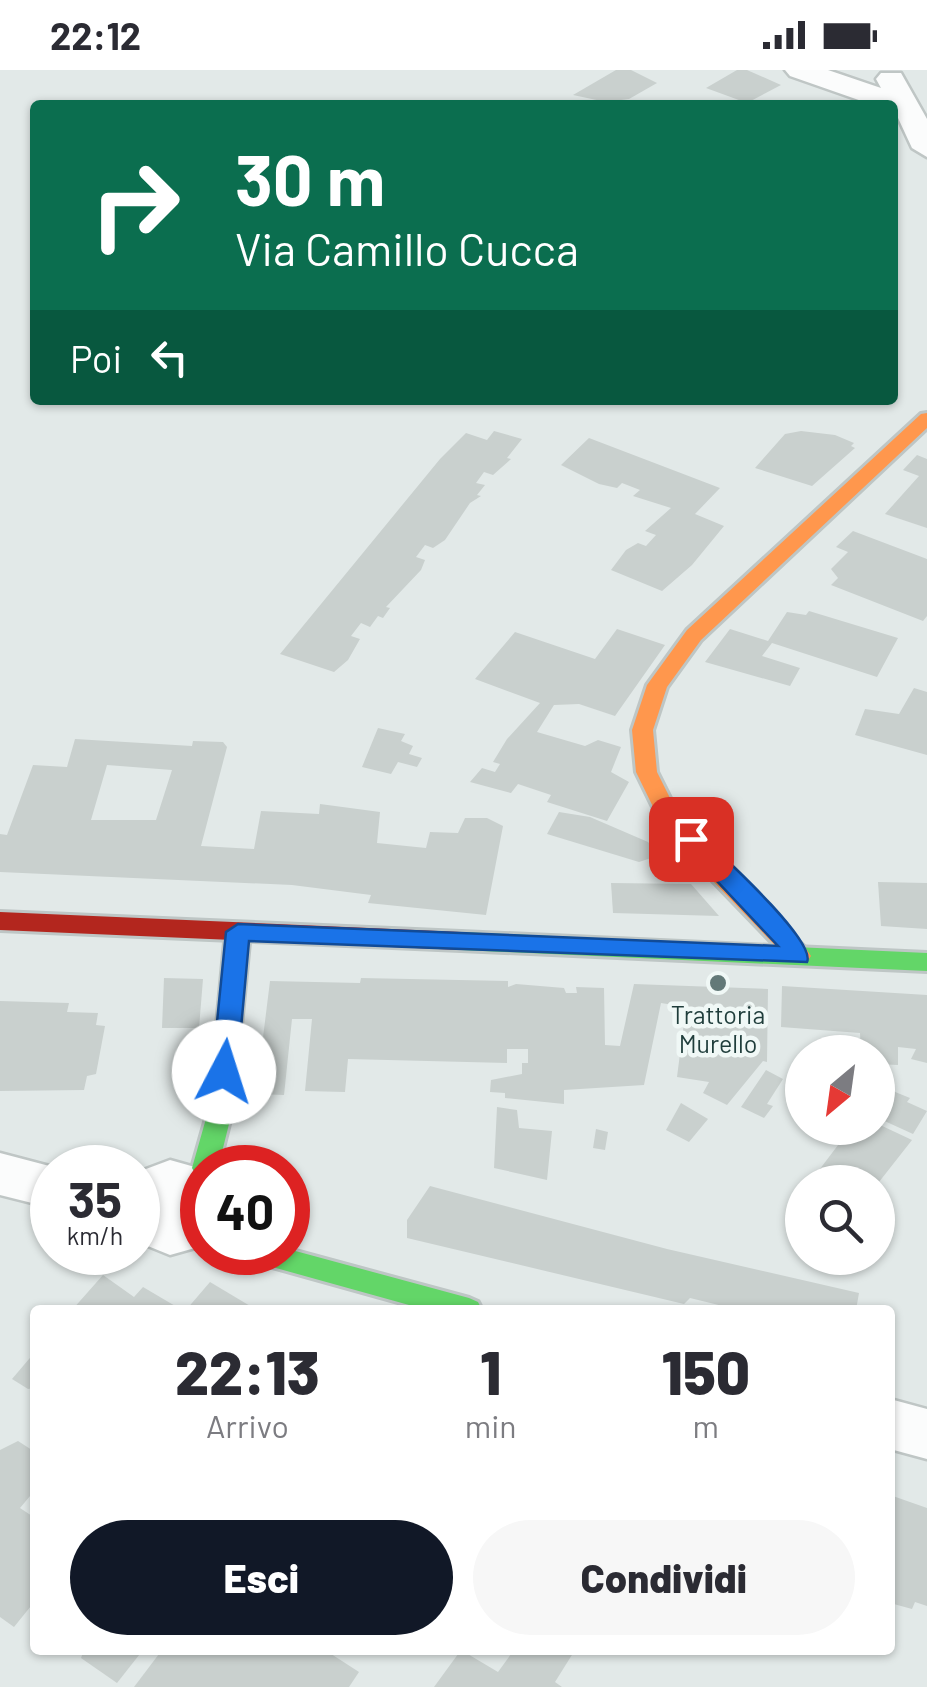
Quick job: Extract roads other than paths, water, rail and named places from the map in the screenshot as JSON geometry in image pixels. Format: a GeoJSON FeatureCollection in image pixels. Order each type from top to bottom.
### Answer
{"type":"FeatureCollection","features":[{"type":"Feature","properties":{"kind":"street"},"geometry":{"type":"LineString","coordinates":[[800,70],[888,100]]}},
{"type":"Feature","properties":{"kind":"street"},"geometry":{"type":"LineString","coordinates":[[887,70],[927,148]]}},
{"type":"Feature","properties":{"kind":"street"},"geometry":{"type":"LineString","coordinates":[[898,104],[905,106]]}},
{"type":"Feature","properties":{"kind":"street"},"geometry":{"type":"LineString","coordinates":[[799,956],[770,918],[708,860],[654,791],[642,760],[644,710],[658,680],[706,624],[927,418]]}},
{"type":"Feature","properties":{"kind":"street"},"geometry":{"type":"LineString","coordinates":[[0,921],[927,962]]}},
{"type":"Feature","properties":{"kind":"street"},"geometry":{"type":"LineString","coordinates":[[178,1202],[221,1108],[238,932]]}},
{"type":"Feature","properties":{"kind":"street"},"geometry":{"type":"LineString","coordinates":[[0,1174],[30,1182]]}},
{"type":"Feature","properties":{"kind":"street"},"geometry":{"type":"LineString","coordinates":[[310,1266],[451,1305]]}},
{"type":"Feature","properties":{"kind":"street"},"geometry":{"type":"LineString","coordinates":[[895,1425],[927,1434]]}},
{"type":"Feature","properties":{"kind":"place","name":"Trattoria Murello"},"geometry":{"type":"Point","coordinates":[718,983]}}]}
